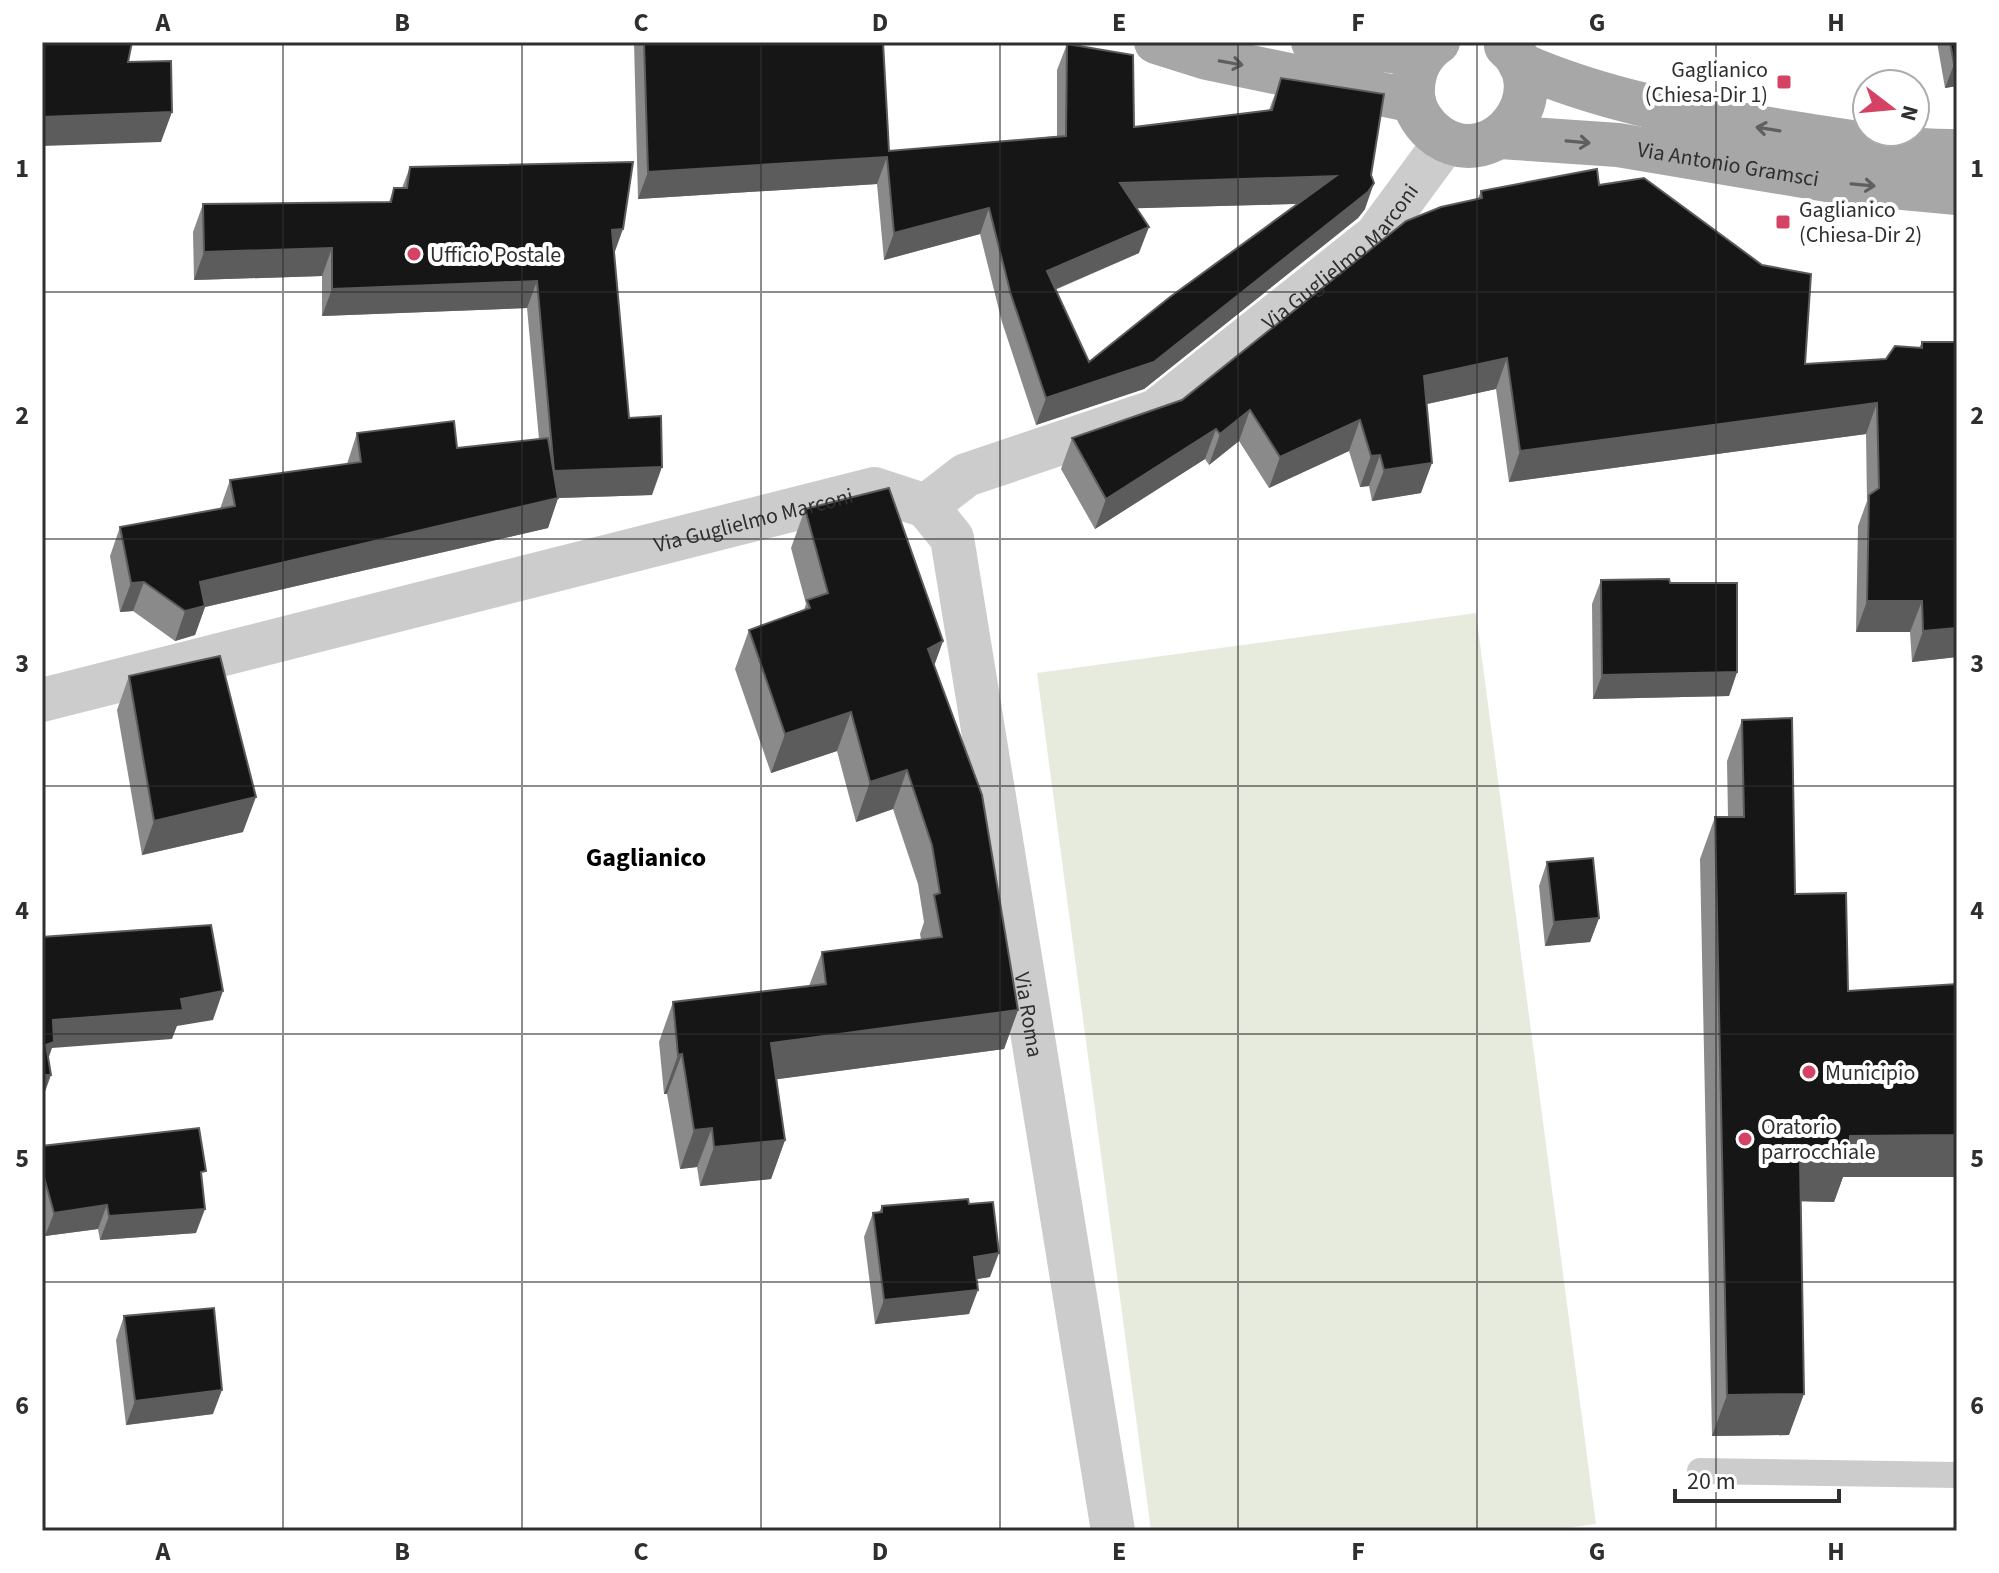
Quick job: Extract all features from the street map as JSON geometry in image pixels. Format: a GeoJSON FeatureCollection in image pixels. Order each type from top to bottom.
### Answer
{"type":"FeatureCollection","features":[{"type":"Feature","properties":{"kind":"main road"},"geometry":{"type":"LineString","coordinates":[[1156,42],[1207,58],[1414,101]]}},
{"type":"Feature","properties":{"kind":"main road"},"geometry":{"type":"LineString","coordinates":[[1313,42],[1431,48],[1413,85],[1414,101],[1420,117],[1446,141]]}},
{"type":"Feature","properties":{"kind":"main road"},"geometry":{"type":"LineString","coordinates":[[1500,137],[1522,113],[1526,97],[1510,53]]}},
{"type":"Feature","properties":{"kind":"main road","name":"Via Antonio Gramsci"},"geometry":{"type":"LineString","coordinates":[[1510,53],[1627,101],[1846,141],[1957,151]]}},
{"type":"Feature","properties":{"kind":"main road","name":"Via Antonio Gramsci"},"geometry":{"type":"LineString","coordinates":[[1446,141],[1464,146],[1483,145],[1500,137],[1618,145],[1839,182],[1957,193]]}},
{"type":"Feature","properties":{"kind":"street","name":"Via Guglielmo Marconi"},"geometry":{"type":"LineString","coordinates":[[42,700],[874,489],[926,506],[966,475],[1156,411],[1376,236],[1446,141]]}},
{"type":"Feature","properties":{"kind":"street","name":"Via Roma"},"geometry":{"type":"LineString","coordinates":[[926,506],[952,538],[1113,1531]]}},
{"type":"Feature","properties":{"kind":"lane"},"geometry":{"type":"LineString","coordinates":[[1700,1471],[1957,1475]]}},
{"type":"Feature","properties":{"kind":"shaded area"},"geometry":{"type":"Polygon","coordinates":[[[1476,613],[1596,1524],[1544,1531],[1151,1531],[1037,673],[1476,613]]]}},
{"type":"Feature","properties":{"kind":"building"},"geometry":{"type":"Polygon","coordinates":[[[42,42],[132,42],[128,62],[171,61],[172,112],[42,117],[42,42]]]}},
{"type":"Feature","properties":{"kind":"building"},"geometry":{"type":"Polygon","coordinates":[[[644,42],[883,42],[889,151],[1066,136],[1067,44],[1133,55],[1134,127],[1272,110],[1281,78],[1384,94],[1371,175],[1374,183],[1368,192],[1154,362],[1046,398],[1011,295],[989,208],[894,233],[887,157],[648,172],[644,42]],[[1336,176],[1120,183],[1149,227],[1047,271],[1089,362],[1170,297],[1336,176]]]}},
{"type":"Feature","properties":{"kind":"building"},"geometry":{"type":"Polygon","coordinates":[[[1950,42],[1957,42],[1957,63],[1954,64],[1950,42]]]}},
{"type":"Feature","properties":{"kind":"building"},"geometry":{"type":"Polygon","coordinates":[[[633,162],[623,229],[612,230],[629,418],[661,416],[662,467],[554,471],[537,281],[332,289],[332,248],[204,252],[203,204],[391,202],[394,188],[407,188],[410,167],[633,162]]]}},
{"type":"Feature","properties":{"kind":"building"},"geometry":{"type":"Polygon","coordinates":[[[1597,169],[1599,185],[1644,178],[1762,265],[1811,274],[1805,364],[1886,359],[1895,346],[1922,348],[1922,342],[1957,342],[1957,628],[1923,631],[1922,601],[1867,601],[1869,495],[1879,488],[1877,403],[1520,451],[1507,358],[1424,376],[1432,463],[1384,470],[1380,455],[1371,456],[1360,420],[1280,457],[1250,410],[1220,434],[1216,429],[1106,499],[1072,438],[1182,400],[1406,221],[1441,207],[1482,198],[1481,191],[1597,169]]]}},
{"type":"Feature","properties":{"kind":"building"},"geometry":{"type":"Polygon","coordinates":[[[454,421],[457,448],[548,438],[558,498],[200,582],[205,606],[185,611],[144,582],[131,583],[120,527],[235,506],[230,480],[361,462],[357,433],[454,421]]]}},
{"type":"Feature","properties":{"kind":"building"},"geometry":{"type":"Polygon","coordinates":[[[889,488],[943,641],[928,649],[982,795],[1018,1010],[771,1043],[785,1140],[714,1147],[712,1128],[694,1130],[682,1054],[678,1055],[673,1002],[826,984],[822,952],[942,937],[934,895],[940,893],[932,845],[907,770],[870,782],[851,712],[785,734],[749,630],[810,608],[807,600],[828,593],[805,509],[889,488]]]}},
{"type":"Feature","properties":{"kind":"building"},"geometry":{"type":"Polygon","coordinates":[[[1669,579],[1670,583],[1737,583],[1737,672],[1602,675],[1601,580],[1669,579]]]}},
{"type":"Feature","properties":{"kind":"building"},"geometry":{"type":"Polygon","coordinates":[[[220,656],[256,797],[154,821],[129,676],[220,656]]]}},
{"type":"Feature","properties":{"kind":"building"},"geometry":{"type":"Polygon","coordinates":[[[1792,718],[1795,894],[1846,893],[1848,991],[1957,984],[1957,1135],[1850,1136],[1849,1160],[1800,1159],[1804,1394],[1727,1395],[1715,817],[1744,817],[1742,720],[1792,718]]]}},
{"type":"Feature","properties":{"kind":"building"},"geometry":{"type":"Polygon","coordinates":[[[1593,858],[1599,918],[1554,922],[1547,862],[1593,858]]]}},
{"type":"Feature","properties":{"kind":"building"},"geometry":{"type":"Polygon","coordinates":[[[211,925],[223,991],[181,999],[183,1010],[53,1020],[54,1042],[46,1045],[51,1075],[42,1075],[42,937],[211,925]]]}},
{"type":"Feature","properties":{"kind":"building"},"geometry":{"type":"Polygon","coordinates":[[[199,1128],[206,1171],[201,1172],[205,1209],[109,1216],[107,1205],[54,1213],[42,1170],[42,1146],[199,1128]]]}},
{"type":"Feature","properties":{"kind":"building"},"geometry":{"type":"Polygon","coordinates":[[[968,1199],[969,1204],[993,1202],[999,1253],[974,1257],[978,1290],[884,1300],[873,1213],[882,1212],[882,1206],[968,1199]]]}},
{"type":"Feature","properties":{"kind":"building"},"geometry":{"type":"Polygon","coordinates":[[[214,1308],[222,1390],[135,1401],[124,1316],[214,1308]]]}},
{"type":"Feature","properties":{"kind":"place","name":"Gaglianico (Chiesa-Dir 1)"},"geometry":{"type":"Point","coordinates":[1784,82]}},
{"type":"Feature","properties":{"kind":"place","name":"Gaglianico (Chiesa-Dir 2)"},"geometry":{"type":"Point","coordinates":[1783,222]}},
{"type":"Feature","properties":{"kind":"place","name":"Ufficio Postale"},"geometry":{"type":"Point","coordinates":[414,254]}},
{"type":"Feature","properties":{"kind":"place","name":"Municipio"},"geometry":{"type":"Point","coordinates":[1809,1072]}},
{"type":"Feature","properties":{"kind":"place","name":"Oratorio parrocchiale"},"geometry":{"type":"Point","coordinates":[1745,1139]}},
{"type":"Feature","properties":{"kind":"district","name":"Gaglianico"},"geometry":{"type":"Point","coordinates":[646,857]}}]}
